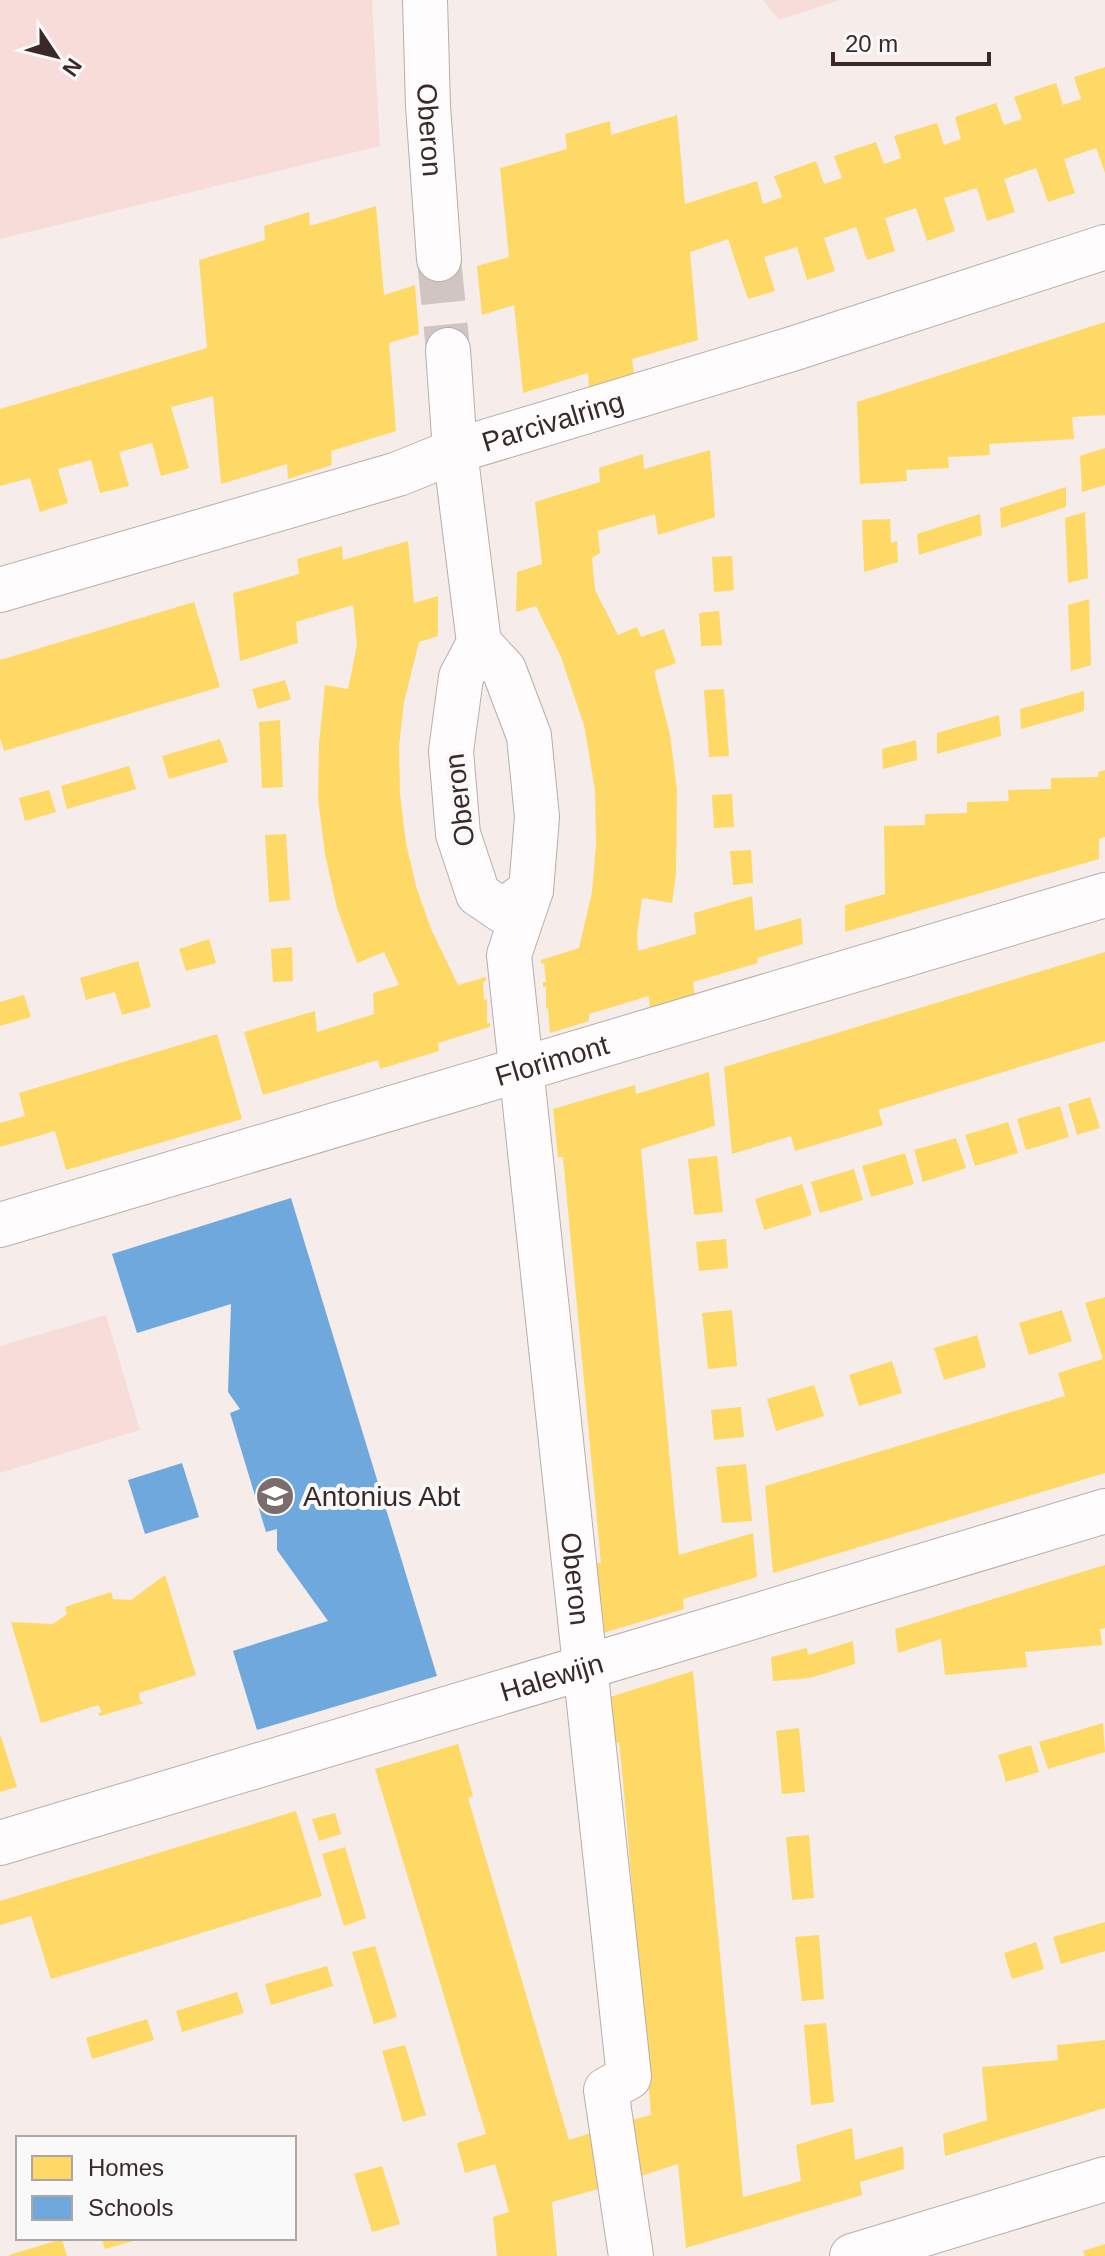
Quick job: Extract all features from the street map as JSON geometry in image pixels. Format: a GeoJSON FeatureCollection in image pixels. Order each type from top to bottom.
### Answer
{"type":"FeatureCollection","features":[{"type":"Feature","properties":{"kind":"street","name":"Oberon"},"geometry":{"type":"LineString","coordinates":[[425,0],[428,106],[439,259]]}},
{"type":"Feature","properties":{"kind":"street","name":"Parcivalring"},"geometry":{"type":"LineString","coordinates":[[0,590],[398,474],[455,451],[792,349],[1105,247]]}},
{"type":"Feature","properties":{"kind":"street"},"geometry":{"type":"LineString","coordinates":[[448,350],[455,451],[479,643]]}},
{"type":"Feature","properties":{"kind":"street","name":"Oberon"},"geometry":{"type":"LineString","coordinates":[[531,890],[503,911],[478,894],[458,834],[451,751],[461,677],[479,643],[504,670],[529,736],[537,817],[531,890],[509,955],[538,1063],[597,1663],[629,2077],[606,2090],[631,2256]]}},
{"type":"Feature","properties":{"kind":"street","name":"Florimont"},"geometry":{"type":"LineString","coordinates":[[11,1222],[1105,895]]}},
{"type":"Feature","properties":{"kind":"street","name":"Halewijn"},"geometry":{"type":"LineString","coordinates":[[0,1843],[1105,1511]]}},
{"type":"Feature","properties":{"kind":"street"},"geometry":{"type":"LineString","coordinates":[[852,2256],[1105,2179]]}},
{"type":"Feature","properties":{"kind":"shaded area"},"geometry":{"type":"Polygon","coordinates":[[[0,0],[372,0],[380,146],[0,239],[0,0]]]}},
{"type":"Feature","properties":{"kind":"shaded area"},"geometry":{"type":"Polygon","coordinates":[[[763,0],[840,0],[779,20],[763,0]]]}},
{"type":"Feature","properties":{"kind":"shaded area"},"geometry":{"type":"Polygon","coordinates":[[[106,1315],[140,1430],[0,1473],[0,1346],[106,1315]]]}},
{"type":"Feature","properties":{"kind":"building: Homes"},"geometry":{"type":"Polygon","coordinates":[[[1105,67],[1105,173],[1096,148],[1064,159],[1075,193],[1048,202],[1036,168],[1004,179],[1015,212],[987,221],[977,188],[944,198],[955,231],[927,241],[916,208],[885,218],[895,251],[867,260],[856,227],[824,238],[835,271],[807,280],[797,247],[764,257],[775,291],[748,299],[728,239],[690,252],[698,340],[632,359],[634,374],[589,388],[588,373],[523,393],[514,305],[482,315],[477,266],[509,257],[500,168],[567,149],[565,134],[610,121],[611,135],[677,115],[685,204],[757,181],[763,204],[782,197],[774,176],[816,161],[824,184],[842,178],[834,156],[876,142],[884,164],[901,158],[894,136],[937,123],[944,145],[961,139],[955,117],[996,103],[1004,125],[1022,119],[1014,97],[1056,83],[1063,105],[1081,99],[1074,77],[1105,67]]]}},
{"type":"Feature","properties":{"kind":"building: Homes"},"geometry":{"type":"Polygon","coordinates":[[[376,206],[384,295],[415,285],[419,334],[389,343],[396,431],[331,451],[332,465],[288,479],[287,464],[221,484],[213,396],[171,407],[189,468],[161,476],[152,443],[119,452],[129,486],[100,493],[91,460],[58,469],[68,503],[40,512],[30,478],[0,486],[0,409],[207,348],[199,260],[265,240],[264,226],[309,212],[310,226],[376,206]]]}},
{"type":"Feature","properties":{"kind":"building: Homes"},"geometry":{"type":"Polygon","coordinates":[[[1105,322],[1105,415],[1072,417],[1074,439],[989,444],[990,455],[948,457],[949,468],[906,470],[907,481],[860,484],[857,402],[1105,322]]]}},
{"type":"Feature","properties":{"kind":"building: Homes"},"geometry":{"type":"Polygon","coordinates":[[[1105,448],[1105,485],[1082,492],[1080,456],[1105,448]]]}},
{"type":"Feature","properties":{"kind":"building: Homes"},"geometry":{"type":"Polygon","coordinates":[[[710,450],[715,517],[658,535],[655,514],[598,531],[600,553],[592,558],[595,590],[618,635],[637,627],[641,637],[664,629],[676,663],[654,671],[670,735],[677,790],[676,874],[672,903],[642,898],[638,951],[696,934],[694,913],[752,896],[755,931],[801,918],[803,944],[757,958],[758,963],[693,982],[695,997],[650,1011],[649,996],[589,1014],[589,1021],[550,1033],[546,986],[543,987],[543,982],[546,982],[544,963],[541,964],[541,960],[579,948],[592,892],[596,845],[595,790],[584,725],[561,657],[536,606],[516,612],[517,572],[542,564],[535,502],[600,482],[599,468],[643,454],[644,469],[710,450]]]}},
{"type":"Feature","properties":{"kind":"building: Homes"},"geometry":{"type":"Polygon","coordinates":[[[1066,487],[1066,507],[1001,528],[1000,508],[1066,487]]]}},
{"type":"Feature","properties":{"kind":"building: Homes"},"geometry":{"type":"Polygon","coordinates":[[[1085,512],[1088,578],[1068,583],[1065,518],[1085,512]]]}},
{"type":"Feature","properties":{"kind":"building: Homes"},"geometry":{"type":"Polygon","coordinates":[[[980,514],[982,535],[919,555],[917,534],[980,514]]]}},
{"type":"Feature","properties":{"kind":"building: Homes"},"geometry":{"type":"Polygon","coordinates":[[[890,519],[891,543],[897,541],[898,562],[864,572],[862,520],[890,519]]]}},
{"type":"Feature","properties":{"kind":"building: Homes"},"geometry":{"type":"Polygon","coordinates":[[[408,541],[414,603],[438,596],[438,636],[419,642],[404,702],[399,746],[400,794],[406,843],[416,886],[431,929],[458,985],[486,977],[483,982],[484,1000],[487,999],[487,1023],[490,1027],[438,1043],[439,1051],[380,1069],[378,1060],[263,1095],[244,1032],[315,1011],[317,1032],[374,1014],[373,993],[399,985],[384,952],[357,963],[337,908],[325,854],[318,799],[325,685],[348,689],[357,645],[353,605],[296,622],[298,643],[240,661],[233,593],[299,574],[297,559],[342,546],[343,560],[408,541]]]}},
{"type":"Feature","properties":{"kind":"building: Homes"},"geometry":{"type":"Polygon","coordinates":[[[732,556],[734,590],[714,592],[712,557],[732,556]]]}},
{"type":"Feature","properties":{"kind":"building: Homes"},"geometry":{"type":"Polygon","coordinates":[[[1089,599],[1091,665],[1071,671],[1068,605],[1089,599]]]}},
{"type":"Feature","properties":{"kind":"building: Homes"},"geometry":{"type":"Polygon","coordinates":[[[194,602],[220,687],[4,751],[0,738],[0,660],[194,602]]]}},
{"type":"Feature","properties":{"kind":"building: Homes"},"geometry":{"type":"Polygon","coordinates":[[[719,611],[722,645],[701,646],[699,613],[719,611]]]}},
{"type":"Feature","properties":{"kind":"building: Homes"},"geometry":{"type":"Polygon","coordinates":[[[285,680],[291,699],[258,709],[252,689],[285,680]]]}},
{"type":"Feature","properties":{"kind":"building: Homes"},"geometry":{"type":"Polygon","coordinates":[[[724,689],[729,756],[709,757],[704,690],[724,689]]]}},
{"type":"Feature","properties":{"kind":"building: Homes"},"geometry":{"type":"Polygon","coordinates":[[[1084,691],[1084,711],[1021,729],[1020,709],[1084,691]]]}},
{"type":"Feature","properties":{"kind":"building: Homes"},"geometry":{"type":"Polygon","coordinates":[[[999,715],[1001,736],[937,754],[937,733],[999,715]]]}},
{"type":"Feature","properties":{"kind":"building: Homes"},"geometry":{"type":"Polygon","coordinates":[[[280,720],[283,787],[262,788],[259,722],[280,720]]]}},
{"type":"Feature","properties":{"kind":"building: Homes"},"geometry":{"type":"Polygon","coordinates":[[[220,739],[228,762],[169,779],[162,756],[220,739]]]}},
{"type":"Feature","properties":{"kind":"building: Homes"},"geometry":{"type":"Polygon","coordinates":[[[916,740],[917,760],[883,769],[882,749],[916,740]]]}},
{"type":"Feature","properties":{"kind":"building: Homes"},"geometry":{"type":"Polygon","coordinates":[[[129,766],[136,789],[67,809],[61,786],[129,766]]]}},
{"type":"Feature","properties":{"kind":"building: Homes"},"geometry":{"type":"Polygon","coordinates":[[[1105,770],[1105,837],[1099,839],[1099,859],[845,932],[845,905],[885,894],[884,826],[925,825],[925,814],[967,813],[967,802],[1009,801],[1008,790],[1051,789],[1051,778],[1098,777],[1098,772],[1105,770]]]}},
{"type":"Feature","properties":{"kind":"building: Homes"},"geometry":{"type":"Polygon","coordinates":[[[49,790],[56,812],[25,821],[19,798],[49,790]]]}},
{"type":"Feature","properties":{"kind":"building: Homes"},"geometry":{"type":"Polygon","coordinates":[[[732,794],[734,827],[714,828],[712,795],[732,794]]]}},
{"type":"Feature","properties":{"kind":"building: Homes"},"geometry":{"type":"Polygon","coordinates":[[[286,834],[290,900],[269,902],[265,835],[286,834]]]}},
{"type":"Feature","properties":{"kind":"building: Homes"},"geometry":{"type":"Polygon","coordinates":[[[751,850],[753,883],[733,885],[730,851],[751,850]]]}},
{"type":"Feature","properties":{"kind":"building: Homes"},"geometry":{"type":"Polygon","coordinates":[[[209,939],[216,963],[186,971],[179,949],[209,939]]]}},
{"type":"Feature","properties":{"kind":"building: Homes"},"geometry":{"type":"Polygon","coordinates":[[[292,947],[293,981],[273,982],[271,949],[292,947]]]}},
{"type":"Feature","properties":{"kind":"building: Homes"},"geometry":{"type":"Polygon","coordinates":[[[1105,952],[1105,1041],[878,1110],[883,1125],[795,1151],[791,1136],[732,1154],[724,1067],[1105,952]]]}},
{"type":"Feature","properties":{"kind":"building: Homes"},"geometry":{"type":"Polygon","coordinates":[[[138,961],[151,1007],[122,1015],[115,992],[86,1000],[80,978],[138,961]]]}},
{"type":"Feature","properties":{"kind":"building: Homes"},"geometry":{"type":"Polygon","coordinates":[[[24,995],[31,1017],[0,1026],[0,1002],[24,995]]]}},
{"type":"Feature","properties":{"kind":"building: Homes"},"geometry":{"type":"Polygon","coordinates":[[[217,1034],[242,1119],[66,1170],[55,1131],[0,1147],[0,1123],[25,1116],[19,1093],[217,1034]]]}},
{"type":"Feature","properties":{"kind":"building: Homes"},"geometry":{"type":"Polygon","coordinates":[[[709,1072],[715,1126],[641,1149],[674,1505],[679,1555],[753,1533],[757,1577],[683,1599],[684,1609],[603,1633],[596,1563],[601,1563],[563,1157],[558,1157],[553,1109],[635,1085],[636,1094],[709,1072]]]}},
{"type":"Feature","properties":{"kind":"building: Homes"},"geometry":{"type":"Polygon","coordinates":[[[1090,1097],[1100,1128],[1077,1135],[1068,1104],[1090,1097]]]}},
{"type":"Feature","properties":{"kind":"building: Homes"},"geometry":{"type":"Polygon","coordinates":[[[1060,1106],[1069,1137],[1026,1150],[1017,1119],[1060,1106]]]}},
{"type":"Feature","properties":{"kind":"building: Homes"},"geometry":{"type":"Polygon","coordinates":[[[1008,1122],[1018,1153],[975,1166],[965,1135],[1008,1122]]]}},
{"type":"Feature","properties":{"kind":"building: Homes"},"geometry":{"type":"Polygon","coordinates":[[[956,1138],[966,1168],[923,1182],[914,1150],[956,1138]]]}},
{"type":"Feature","properties":{"kind":"building: Homes"},"geometry":{"type":"Polygon","coordinates":[[[905,1153],[914,1184],[871,1197],[862,1166],[905,1153]]]}},
{"type":"Feature","properties":{"kind":"building: Homes"},"geometry":{"type":"Polygon","coordinates":[[[717,1156],[723,1212],[694,1215],[688,1159],[717,1156]]]}},
{"type":"Feature","properties":{"kind":"building: Homes"},"geometry":{"type":"Polygon","coordinates":[[[854,1169],[863,1200],[820,1213],[811,1182],[854,1169]]]}},
{"type":"Feature","properties":{"kind":"building: Homes"},"geometry":{"type":"Polygon","coordinates":[[[802,1184],[812,1215],[764,1230],[755,1199],[802,1184]]]}},
{"type":"Feature","properties":{"kind":"building: Homes"},"geometry":{"type":"Polygon","coordinates":[[[726,1239],[728,1268],[699,1271],[696,1242],[726,1239]]]}},
{"type":"Feature","properties":{"kind":"building: Homes"},"geometry":{"type":"Polygon","coordinates":[[[1105,1297],[1105,1473],[773,1573],[765,1486],[1065,1396],[1058,1373],[1103,1359],[1085,1303],[1105,1297]]]}},
{"type":"Feature","properties":{"kind":"building: Homes"},"geometry":{"type":"Polygon","coordinates":[[[732,1310],[737,1366],[708,1369],[702,1313],[732,1310]]]}},
{"type":"Feature","properties":{"kind":"building: Homes"},"geometry":{"type":"Polygon","coordinates":[[[1062,1310],[1072,1341],[1029,1355],[1019,1323],[1062,1310]]]}},
{"type":"Feature","properties":{"kind":"building: Homes"},"geometry":{"type":"Polygon","coordinates":[[[977,1335],[986,1367],[944,1380],[934,1348],[977,1335]]]}},
{"type":"Feature","properties":{"kind":"building: Homes"},"geometry":{"type":"Polygon","coordinates":[[[892,1361],[902,1393],[859,1406],[849,1375],[892,1361]]]}},
{"type":"Feature","properties":{"kind":"building: Homes"},"geometry":{"type":"Polygon","coordinates":[[[814,1385],[824,1416],[776,1431],[767,1399],[814,1385]]]}},
{"type":"Feature","properties":{"kind":"building: Homes"},"geometry":{"type":"Polygon","coordinates":[[[741,1407],[744,1437],[714,1440],[711,1410],[741,1407]]]}},
{"type":"Feature","properties":{"kind":"building: Homes"},"geometry":{"type":"Polygon","coordinates":[[[746,1464],[752,1521],[722,1523],[716,1467],[746,1464]]]}},
{"type":"Feature","properties":{"kind":"building: Homes"},"geometry":{"type":"Polygon","coordinates":[[[1105,1565],[1105,1628],[1100,1629],[1102,1645],[1025,1652],[1027,1667],[945,1675],[941,1639],[898,1653],[895,1629],[1105,1565]]]}},
{"type":"Feature","properties":{"kind":"building: Homes"},"geometry":{"type":"Polygon","coordinates":[[[165,1575],[196,1675],[139,1693],[140,1701],[144,1703],[100,1716],[98,1713],[102,1712],[98,1705],[41,1723],[11,1622],[53,1624],[67,1614],[65,1607],[111,1592],[113,1599],[131,1600],[165,1575]]]}},
{"type":"Feature","properties":{"kind":"building: Homes"},"geometry":{"type":"Polygon","coordinates":[[[853,1641],[855,1664],[810,1678],[773,1681],[771,1657],[807,1648],[808,1655],[853,1641]]]}},
{"type":"Feature","properties":{"kind":"building: Homes"},"geometry":{"type":"Polygon","coordinates":[[[693,1671],[743,2197],[801,2181],[796,2145],[852,2128],[855,2160],[903,2146],[904,2169],[860,2182],[862,2195],[686,2248],[678,2164],[638,2177],[629,2121],[651,2115],[624,1792],[619,1742],[614,1744],[610,1697],[693,1671]]]}},
{"type":"Feature","properties":{"kind":"building: Homes"},"geometry":{"type":"Polygon","coordinates":[[[1103,1723],[1105,1752],[1048,1769],[1039,1742],[1103,1723]]]}},
{"type":"Feature","properties":{"kind":"building: Homes"},"geometry":{"type":"Polygon","coordinates":[[[799,1728],[805,1792],[782,1794],[776,1731],[799,1728]]]}},
{"type":"Feature","properties":{"kind":"building: Homes"},"geometry":{"type":"Polygon","coordinates":[[[0,1734],[17,1787],[0,1792],[0,1734]]]}},
{"type":"Feature","properties":{"kind":"building: Homes"},"geometry":{"type":"Polygon","coordinates":[[[458,1744],[473,1796],[468,1798],[569,2140],[591,2133],[598,2189],[552,2202],[557,2256],[497,2256],[493,2217],[509,2212],[495,2164],[465,2173],[457,2143],[486,2134],[375,1769],[458,1744]]]}},
{"type":"Feature","properties":{"kind":"building: Homes"},"geometry":{"type":"Polygon","coordinates":[[[1031,1745],[1039,1772],[1006,1782],[998,1755],[1031,1745]]]}},
{"type":"Feature","properties":{"kind":"building: Homes"},"geometry":{"type":"Polygon","coordinates":[[[296,1811],[322,1896],[51,1979],[31,1916],[0,1925],[0,1901],[296,1811]]]}},
{"type":"Feature","properties":{"kind":"building: Homes"},"geometry":{"type":"Polygon","coordinates":[[[335,1813],[341,1834],[319,1841],[312,1819],[335,1813]]]}},
{"type":"Feature","properties":{"kind":"building: Homes"},"geometry":{"type":"Polygon","coordinates":[[[809,1835],[814,1898],[792,1900],[786,1837],[809,1835]]]}},
{"type":"Feature","properties":{"kind":"building: Homes"},"geometry":{"type":"Polygon","coordinates":[[[345,1847],[366,1918],[344,1926],[322,1854],[345,1847]]]}},
{"type":"Feature","properties":{"kind":"building: Homes"},"geometry":{"type":"Polygon","coordinates":[[[1105,1922],[1105,1951],[1061,1964],[1053,1937],[1105,1922]]]}},
{"type":"Feature","properties":{"kind":"building: Homes"},"geometry":{"type":"Polygon","coordinates":[[[819,1935],[824,1999],[802,2001],[795,1937],[819,1935]]]}},
{"type":"Feature","properties":{"kind":"building: Homes"},"geometry":{"type":"Polygon","coordinates":[[[1036,1942],[1044,1969],[1012,1979],[1004,1953],[1036,1942]]]}},
{"type":"Feature","properties":{"kind":"building: Homes"},"geometry":{"type":"Polygon","coordinates":[[[375,1946],[397,2017],[374,2024],[352,1952],[375,1946]]]}},
{"type":"Feature","properties":{"kind":"building: Homes"},"geometry":{"type":"Polygon","coordinates":[[[327,1966],[333,1986],[271,2005],[265,1984],[327,1966]]]}},
{"type":"Feature","properties":{"kind":"building: Homes"},"geometry":{"type":"Polygon","coordinates":[[[237,1992],[244,2013],[182,2032],[176,2011],[237,1992]]]}},
{"type":"Feature","properties":{"kind":"building: Homes"},"geometry":{"type":"Polygon","coordinates":[[[147,2019],[154,2040],[92,2059],[86,2038],[147,2019]]]}},
{"type":"Feature","properties":{"kind":"building: Homes"},"geometry":{"type":"Polygon","coordinates":[[[826,2023],[834,2102],[811,2105],[804,2025],[826,2023]]]}},
{"type":"Feature","properties":{"kind":"building: Homes"},"geometry":{"type":"Polygon","coordinates":[[[1105,2040],[1105,2108],[945,2156],[943,2134],[987,2120],[982,2067],[1058,2060],[1057,2045],[1105,2040]]]}},
{"type":"Feature","properties":{"kind":"building: Homes"},"geometry":{"type":"Polygon","coordinates":[[[405,2045],[426,2115],[403,2122],[382,2051],[405,2045]]]}},
{"type":"Feature","properties":{"kind":"building: Homes"},"geometry":{"type":"Polygon","coordinates":[[[382,2166],[400,2224],[372,2232],[354,2174],[382,2166]]]}},
{"type":"Feature","properties":{"kind":"building: Homes"},"geometry":{"type":"Polygon","coordinates":[[[62,2240],[67,2256],[9,2256],[62,2240]]]}},
{"type":"Feature","properties":{"kind":"building: Homes"},"geometry":{"type":"Polygon","coordinates":[[[102,2240],[136,2240],[105,2249],[102,2240]]]}},
{"type":"Feature","properties":{"kind":"building: Homes"},"geometry":{"type":"Polygon","coordinates":[[[1105,2244],[1105,2256],[1085,2256],[1083,2251],[1105,2244]]]}},
{"type":"Feature","properties":{"kind":"building: Schools","name":"Antonius Abt"},"geometry":{"type":"Polygon","coordinates":[[[291,1198],[437,1676],[257,1730],[233,1651],[328,1621],[277,1550],[277,1529],[266,1532],[230,1413],[240,1409],[228,1392],[231,1304],[137,1333],[112,1254],[291,1198]]]}},
{"type":"Feature","properties":{"kind":"building: Schools"},"geometry":{"type":"Polygon","coordinates":[[[182,1463],[199,1517],[145,1534],[128,1480],[182,1463]]]}},
{"type":"Feature","properties":{"kind":"tunnel"},"geometry":{"type":"LineString","coordinates":[[439,259],[448,350]]}},
{"type":"Feature","properties":{"kind":"place","name":"Antonius Abt"},"geometry":{"type":"Point","coordinates":[275,1496]}}]}
